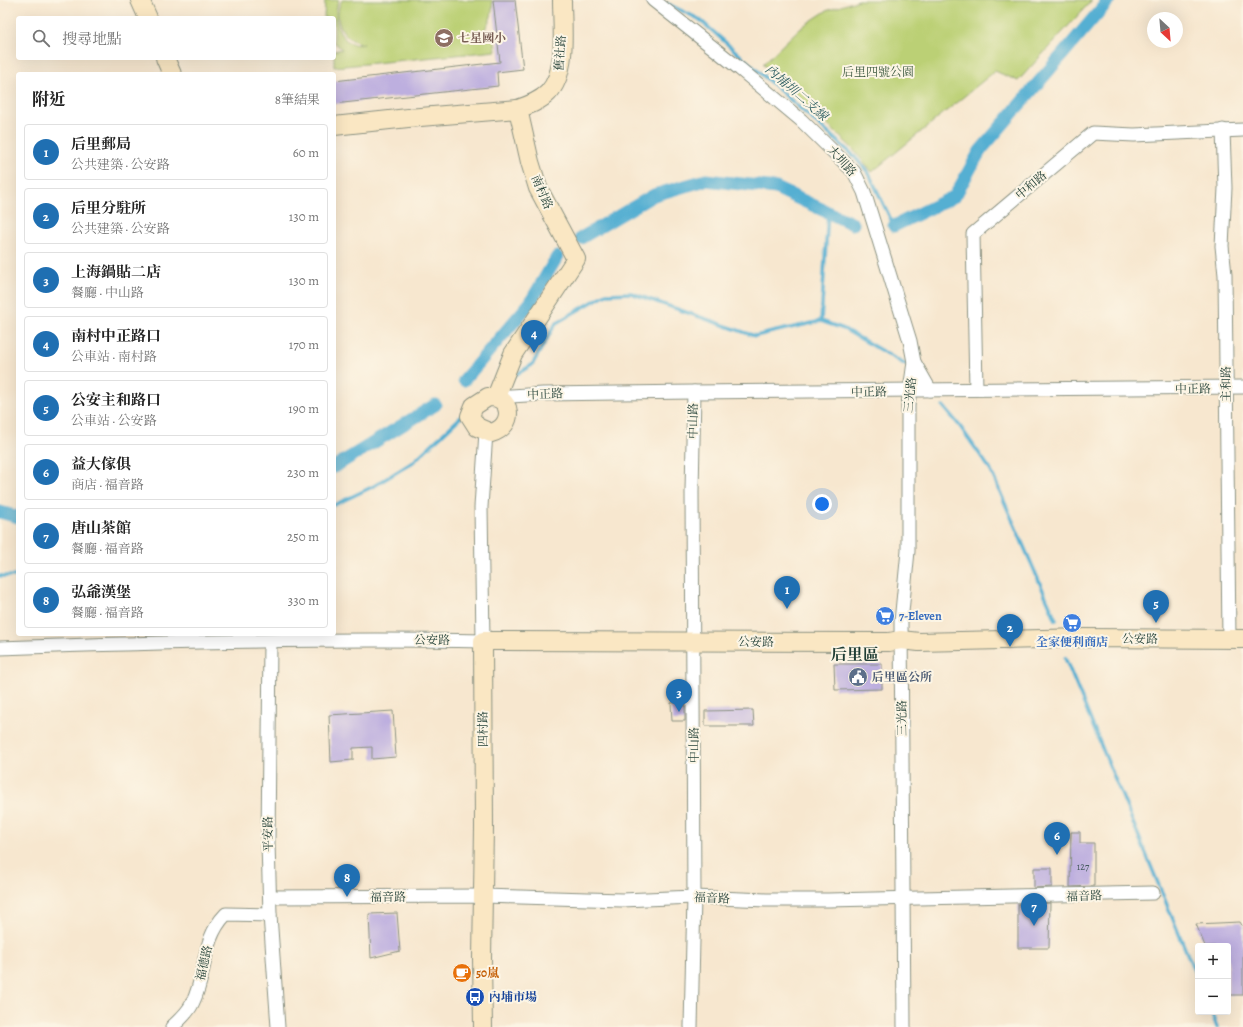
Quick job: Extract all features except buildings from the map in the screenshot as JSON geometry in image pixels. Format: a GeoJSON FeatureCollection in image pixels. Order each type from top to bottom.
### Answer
{"type":"FeatureCollection","features":[{"type":"Feature","properties":{"kind":"main road"},"geometry":{"type":"LineString","coordinates":[[140,0],[147,16]]}},
{"type":"Feature","properties":{"kind":"main road","name":"舊社路"},"geometry":{"type":"LineString","coordinates":[[518,109],[537,102],[548,93],[557,82],[561,70],[562,0]]}},
{"type":"Feature","properties":{"kind":"main road"},"geometry":{"type":"LineString","coordinates":[[166,60],[171,72]]}},
{"type":"Feature","properties":{"kind":"main road"},"geometry":{"type":"LineString","coordinates":[[336,126],[518,109]]}},
{"type":"Feature","properties":{"kind":"main road","name":"南村路"},"geometry":{"type":"LineString","coordinates":[[496,397],[514,354],[576,259],[538,188],[530,162],[518,109]]}},
{"type":"Feature","properties":{"kind":"main road"},"geometry":{"type":"LineString","coordinates":[[488,397],[496,397],[504,402],[509,419],[497,430],[491,433],[486,432],[477,427],[470,416],[474,406],[480,400],[488,397]]}},
{"type":"Feature","properties":{"kind":"main road","name":"公安路"},"geometry":{"type":"LineString","coordinates":[[482,641],[889,642],[901,640],[919,642],[1084,638],[1236,639]]}},
{"type":"Feature","properties":{"kind":"main road","name":"四村路"},"geometry":{"type":"LineString","coordinates":[[482,641],[484,896],[483,1027]]}},
{"type":"Feature","properties":{"kind":"street","name":"大圳路"},"geometry":{"type":"LineString","coordinates":[[654,0],[801,120],[854,172],[864,192],[910,341],[914,362],[930,390]]}},
{"type":"Feature","properties":{"kind":"street","name":"主和路"},"geometry":{"type":"LineString","coordinates":[[1223,130],[1225,188],[1222,246],[1225,276],[1226,388],[1236,639]]}},
{"type":"Feature","properties":{"kind":"street","name":"中和路"},"geometry":{"type":"LineString","coordinates":[[976,389],[973,234],[1093,133],[1134,135],[1243,130]]}},
{"type":"Feature","properties":{"kind":"street","name":"三光路"},"geometry":{"type":"LineString","coordinates":[[904,1027],[901,622],[908,551],[909,391],[914,362]]}},
{"type":"Feature","properties":{"kind":"street","name":"中正路"},"geometry":{"type":"LineString","coordinates":[[496,397],[543,394],[1243,387]]}},
{"type":"Feature","properties":{"kind":"street","name":"中山路"},"geometry":{"type":"LineString","coordinates":[[691,1027],[694,897],[694,642],[692,491],[694,392]]}},
{"type":"Feature","properties":{"kind":"street","name":"四村路"},"geometry":{"type":"LineString","coordinates":[[482,641],[480,533],[486,432]]}},
{"type":"Feature","properties":{"kind":"street","name":"公安路"},"geometry":{"type":"LineString","coordinates":[[0,648],[119,643],[391,640],[482,641]]}},
{"type":"Feature","properties":{"kind":"street","name":"平安路"},"geometry":{"type":"LineString","coordinates":[[270,642],[268,760],[270,915],[278,1027]]}},
{"type":"Feature","properties":{"kind":"street","name":"福音路"},"geometry":{"type":"LineString","coordinates":[[270,897],[484,896],[615,900],[694,897],[766,900],[1051,897],[1153,893]]}},
{"type":"Feature","properties":{"kind":"street","name":"福德路"},"geometry":{"type":"LineString","coordinates":[[172,1027],[184,1017],[192,1005],[198,988],[207,946],[217,924],[226,914],[270,915]]}},
{"type":"Feature","properties":{"kind":"green space"},"geometry":{"type":"Polygon","coordinates":[[[325,0],[339,0],[336,15],[340,31],[343,37],[356,45],[364,44],[350,39],[341,28],[338,14],[342,0],[492,0],[490,20],[486,28],[479,36],[494,35],[496,51],[334,67],[336,50],[342,49],[336,44],[336,16],[324,16],[325,0]]]}},
{"type":"Feature","properties":{"kind":"green space","name":"后里四號公園"},"geometry":{"type":"Polygon","coordinates":[[[859,0],[1092,0],[1018,81],[995,71],[872,172],[852,148],[763,64],[800,28],[826,11],[859,0]]]}},
{"type":"Feature","properties":{"kind":"waterway"},"geometry":{"type":"LineString","coordinates":[[894,226],[955,196],[980,151],[1109,0]]}},
{"type":"Feature","properties":{"kind":"waterway","name":"內埔圳二支線"},"geometry":{"type":"LineString","coordinates":[[668,4],[699,19],[853,155],[868,172],[894,226]]}},
{"type":"Feature","properties":{"kind":"waterway"},"geometry":{"type":"LineString","coordinates":[[581,238],[654,195],[706,180],[776,188],[853,224]]}},
{"type":"Feature","properties":{"kind":"waterway"},"geometry":{"type":"LineString","coordinates":[[821,321],[828,212]]}},
{"type":"Feature","properties":{"kind":"waterway"},"geometry":{"type":"LineString","coordinates":[[464,380],[530,303],[557,257]]}},
{"type":"Feature","properties":{"kind":"waterway"},"geometry":{"type":"LineString","coordinates":[[510,378],[532,365],[556,323],[606,294],[631,293],[755,336],[821,321],[844,329],[906,365]]}},
{"type":"Feature","properties":{"kind":"waterway"},"geometry":{"type":"LineString","coordinates":[[336,466],[435,405]]}},
{"type":"Feature","properties":{"kind":"waterway"},"geometry":{"type":"LineString","coordinates":[[943,406],[959,425],[990,469],[1056,620]]}},
{"type":"Feature","properties":{"kind":"waterway"},"geometry":{"type":"LineString","coordinates":[[336,504],[374,486],[413,462],[463,415]]}},
{"type":"Feature","properties":{"kind":"waterway"},"geometry":{"type":"LineString","coordinates":[[0,512],[16,516]]}},
{"type":"Feature","properties":{"kind":"waterway"},"geometry":{"type":"LineString","coordinates":[[0,576],[16,576]]}},
{"type":"Feature","properties":{"kind":"waterway"},"geometry":{"type":"LineString","coordinates":[[1065,658],[1198,979]]}},
{"type":"Feature","properties":{"kind":"waterway"},"geometry":{"type":"LineString","coordinates":[[1212,1015],[1217,1027]]}},
{"type":"Feature","properties":{"kind":"place","name":"七星國小"},"geometry":{"type":"Point","coordinates":[444,38]}},
{"type":"Feature","properties":{"kind":"place","name":"南村中正路口"},"geometry":{"type":"Point","coordinates":[534,353]}},
{"type":"Feature","properties":{"kind":"place","name":"后里郵局"},"geometry":{"type":"Point","coordinates":[787,609]}},
{"type":"Feature","properties":{"kind":"place","name":"7-Eleven"},"geometry":{"type":"Point","coordinates":[885,616]}},
{"type":"Feature","properties":{"kind":"place","name":"全家便利商店"},"geometry":{"type":"Point","coordinates":[1072,623]}},
{"type":"Feature","properties":{"kind":"place","name":"公安主和路口"},"geometry":{"type":"Point","coordinates":[1156,623]}},
{"type":"Feature","properties":{"kind":"place","name":"后里分駐所"},"geometry":{"type":"Point","coordinates":[1010,647]}},
{"type":"Feature","properties":{"kind":"place","name":"后里區公所"},"geometry":{"type":"Point","coordinates":[858,677]}},
{"type":"Feature","properties":{"kind":"place","name":"上海鍋貼二店"},"geometry":{"type":"Point","coordinates":[679,712]}},
{"type":"Feature","properties":{"kind":"place","name":"益大傢俱"},"geometry":{"type":"Point","coordinates":[1057,855]}},
{"type":"Feature","properties":{"kind":"place","name":"弘爺漢堡"},"geometry":{"type":"Point","coordinates":[347,897]}},
{"type":"Feature","properties":{"kind":"place","name":"唐山茶館"},"geometry":{"type":"Point","coordinates":[1034,926]}},
{"type":"Feature","properties":{"kind":"place","name":"50嵐"},"geometry":{"type":"Point","coordinates":[462,973]}},
{"type":"Feature","properties":{"kind":"place","name":"內埔市場"},"geometry":{"type":"Point","coordinates":[475,997]}},
{"type":"Feature","properties":{"kind":"district","name":"后里區"},"geometry":{"type":"Point","coordinates":[855,654]}}]}
